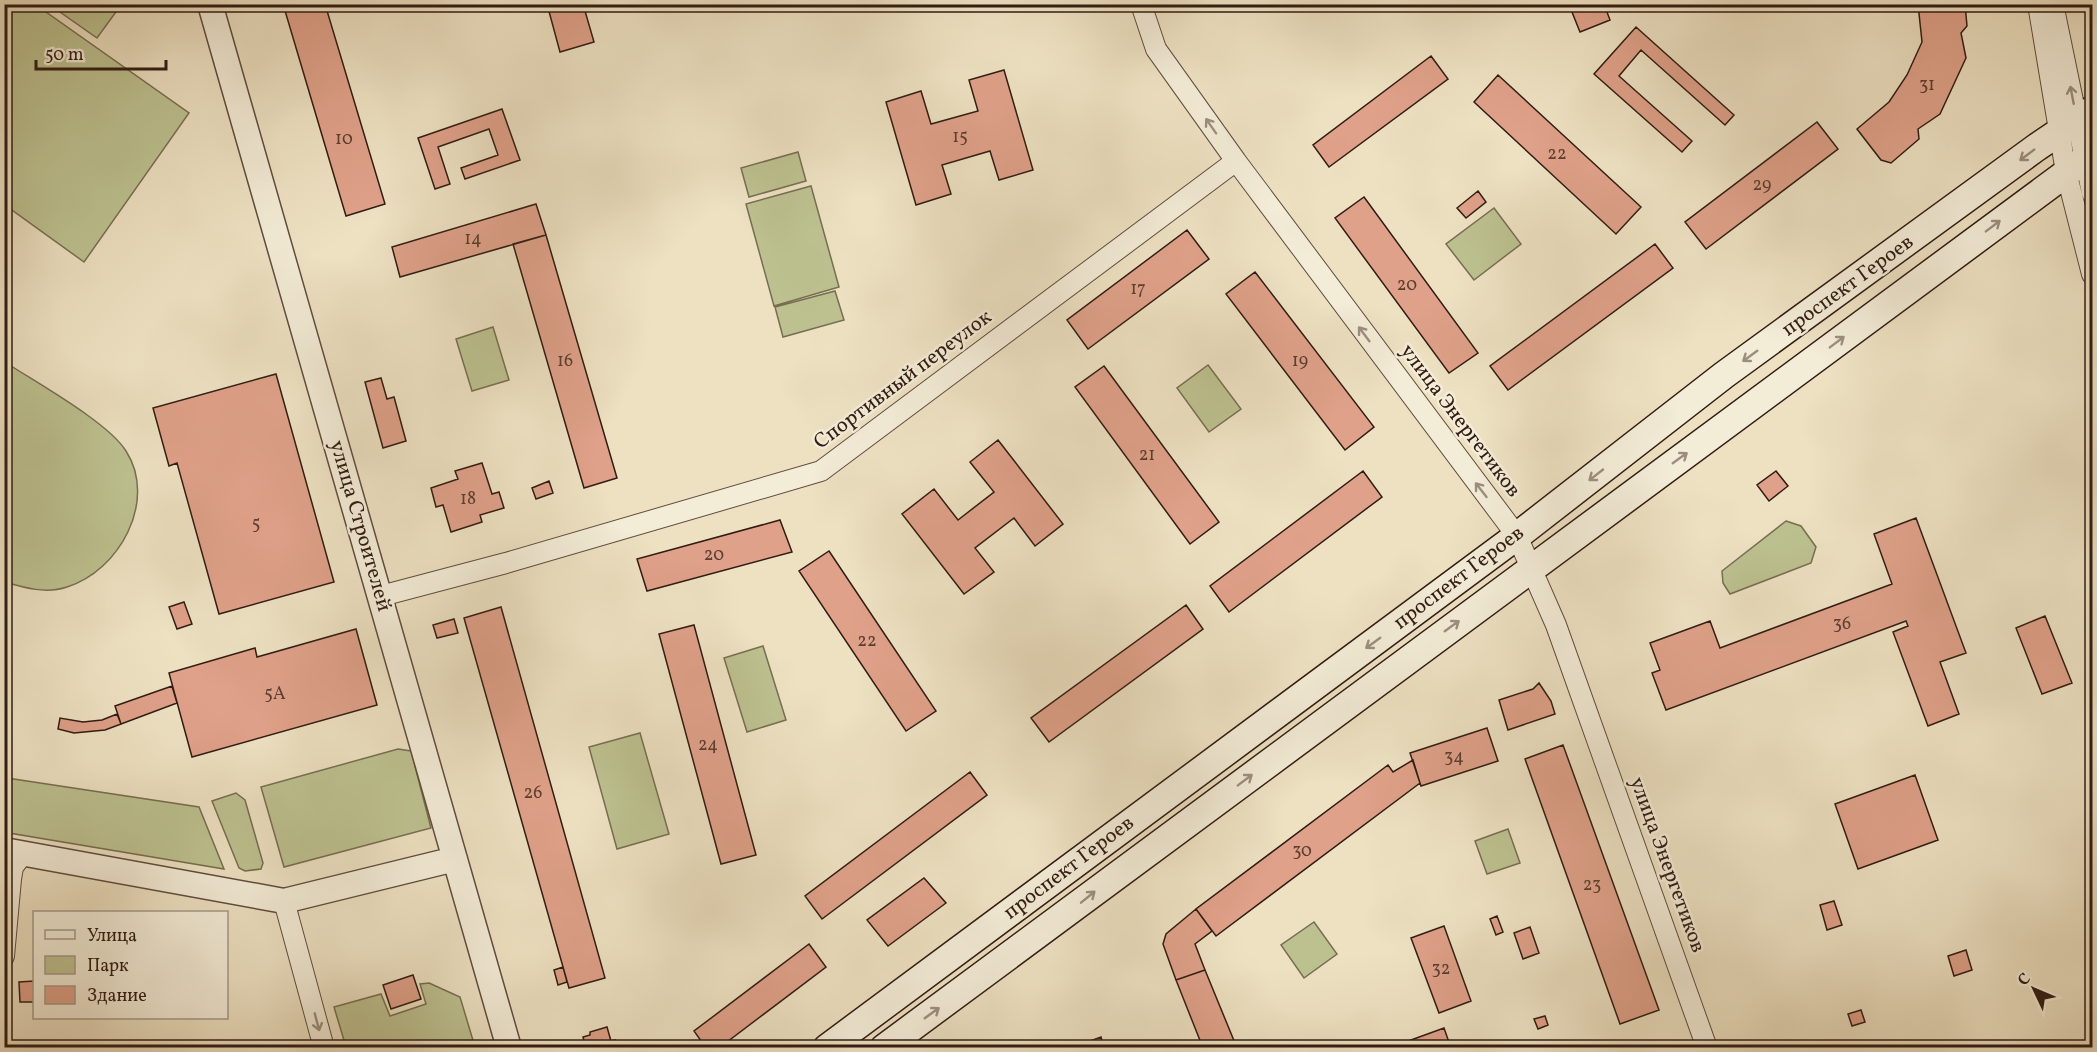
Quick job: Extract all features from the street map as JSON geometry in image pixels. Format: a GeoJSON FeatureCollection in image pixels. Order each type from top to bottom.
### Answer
{"type":"FeatureCollection","features":[{"type":"Feature","properties":{"kind":"main road","name":"проспект Героев"},"geometry":{"type":"LineString","coordinates":[[827,1047],[1517,536],[1724,375],[2076,121]]}},
{"type":"Feature","properties":{"kind":"main road","name":"проспект Героев"},"geometry":{"type":"LineString","coordinates":[[884,1047],[2081,162]]}},
{"type":"Feature","properties":{"kind":"street","name":"улица Строителей"},"geometry":{"type":"LineString","coordinates":[[210,4],[509,1047]]}},
{"type":"Feature","properties":{"kind":"street","name":"улица Энергетиков"},"geometry":{"type":"LineString","coordinates":[[1141,4],[1156,49],[1236,161],[1517,536],[1556,625],[1707,1047]]}},
{"type":"Feature","properties":{"kind":"street"},"geometry":{"type":"LineString","coordinates":[[2038,4],[2076,121]]}},
{"type":"Feature","properties":{"kind":"street"},"geometry":{"type":"LineString","coordinates":[[2054,4],[2076,121],[2092,274]]}},
{"type":"Feature","properties":{"kind":"street","name":"Спортивный переулок"},"geometry":{"type":"LineString","coordinates":[[381,596],[506,563],[821,471],[1236,161]]}},
{"type":"Feature","properties":{"kind":"street"},"geometry":{"type":"LineString","coordinates":[[2081,162],[2092,193]]}},
{"type":"Feature","properties":{"kind":"street"},"geometry":{"type":"LineString","coordinates":[[4,956],[14,852],[284,901],[455,859]]}},
{"type":"Feature","properties":{"kind":"street"},"geometry":{"type":"LineString","coordinates":[[284,901],[324,1047]]}},
{"type":"Feature","properties":{"kind":"green space"},"geometry":{"type":"Polygon","coordinates":[[[5,4],[36,5],[189,113],[84,262],[5,205],[5,4]]]}},
{"type":"Feature","properties":{"kind":"green space"},"geometry":{"type":"Polygon","coordinates":[[[50,5],[121,5],[97,38],[50,5]]]}},
{"type":"Feature","properties":{"kind":"green space"},"geometry":{"type":"Polygon","coordinates":[[[798,152],[806,181],[749,197],[741,168],[798,152]]]}},
{"type":"Feature","properties":{"kind":"green space"},"geometry":{"type":"Polygon","coordinates":[[[811,186],[839,287],[774,306],[746,204],[811,186]]]}},
{"type":"Feature","properties":{"kind":"green space"},"geometry":{"type":"Polygon","coordinates":[[[1494,208],[1521,244],[1474,280],[1446,244],[1494,208]]]}},
{"type":"Feature","properties":{"kind":"green space"},"geometry":{"type":"Polygon","coordinates":[[[835,291],[844,320],[783,337],[775,307],[835,291]]]}},
{"type":"Feature","properties":{"kind":"green space"},"geometry":{"type":"Polygon","coordinates":[[[493,327],[509,380],[472,391],[456,339],[493,327]]]}},
{"type":"Feature","properties":{"kind":"green space"},"geometry":{"type":"Polygon","coordinates":[[[5,362],[88,415],[104,428],[126,451],[135,471],[138,491],[135,512],[128,532],[117,550],[103,566],[86,579],[67,587],[51,590],[36,589],[5,582],[5,362]]]}},
{"type":"Feature","properties":{"kind":"green space"},"geometry":{"type":"Polygon","coordinates":[[[1208,365],[1241,409],[1209,432],[1177,388],[1208,365]]]}},
{"type":"Feature","properties":{"kind":"green space"},"geometry":{"type":"Polygon","coordinates":[[[1786,521],[1801,526],[1816,547],[1811,563],[1730,594],[1723,583],[1722,571],[1786,521]]]}},
{"type":"Feature","properties":{"kind":"green space"},"geometry":{"type":"Polygon","coordinates":[[[763,646],[786,720],[747,732],[724,658],[763,646]]]}},
{"type":"Feature","properties":{"kind":"green space"},"geometry":{"type":"Polygon","coordinates":[[[640,733],[669,834],[617,849],[589,747],[640,733]]]}},
{"type":"Feature","properties":{"kind":"green space"},"geometry":{"type":"Polygon","coordinates":[[[398,749],[411,751],[431,828],[284,867],[261,787],[398,749]]]}},
{"type":"Feature","properties":{"kind":"green space"},"geometry":{"type":"Polygon","coordinates":[[[4,779],[199,807],[224,869],[9,833],[4,828],[4,779]]]}},
{"type":"Feature","properties":{"kind":"green space"},"geometry":{"type":"Polygon","coordinates":[[[236,793],[245,800],[263,863],[261,869],[245,871],[239,868],[212,801],[236,793]]]}},
{"type":"Feature","properties":{"kind":"green space"},"geometry":{"type":"Polygon","coordinates":[[[1508,829],[1520,863],[1487,874],[1475,841],[1508,829]]]}},
{"type":"Feature","properties":{"kind":"green space"},"geometry":{"type":"Polygon","coordinates":[[[1314,922],[1337,954],[1304,978],[1281,945],[1314,922]]]}},
{"type":"Feature","properties":{"kind":"green space"},"geometry":{"type":"Polygon","coordinates":[[[429,983],[460,997],[475,1047],[346,1047],[334,1007],[381,994],[390,1016],[426,1004],[420,984],[429,983]]]}},
{"type":"Feature","properties":{"kind":"building"},"geometry":{"type":"Polygon","coordinates":[[[283,4],[325,4],[385,204],[346,216],[283,4]]]}},
{"type":"Feature","properties":{"kind":"building"},"geometry":{"type":"Polygon","coordinates":[[[547,4],[583,4],[594,42],[560,52],[547,4]]]}},
{"type":"Feature","properties":{"kind":"building"},"geometry":{"type":"Polygon","coordinates":[[[1576,4],[1604,4],[1610,20],[1580,32],[1570,7],[1576,4]]]}},
{"type":"Feature","properties":{"kind":"building"},"geometry":{"type":"Polygon","coordinates":[[[1918,4],[1965,4],[1967,26],[1961,33],[1966,58],[1940,114],[1918,129],[1919,139],[1891,163],[1881,160],[1857,129],[1889,102],[1907,75],[1922,42],[1918,4]]]}},
{"type":"Feature","properties":{"kind":"building"},"geometry":{"type":"Polygon","coordinates":[[[1636,27],[1734,115],[1725,125],[1641,50],[1619,76],[1692,141],[1682,152],[1594,74],[1636,27]]]}},
{"type":"Feature","properties":{"kind":"building"},"geometry":{"type":"Polygon","coordinates":[[[1431,56],[1448,79],[1329,167],[1313,145],[1431,56]]]}},
{"type":"Feature","properties":{"kind":"building"},"geometry":{"type":"Polygon","coordinates":[[[1004,70],[1033,170],[999,180],[990,151],[942,165],[951,194],[916,205],[886,102],[921,91],[931,124],[978,111],[969,80],[1004,70]]]}},
{"type":"Feature","properties":{"kind":"building"},"geometry":{"type":"Polygon","coordinates":[[[1498,75],[1641,207],[1616,234],[1474,102],[1498,75]]]}},
{"type":"Feature","properties":{"kind":"building"},"geometry":{"type":"Polygon","coordinates":[[[502,109],[520,160],[465,179],[461,168],[498,155],[489,129],[438,147],[450,184],[435,189],[418,138],[502,109]]]}},
{"type":"Feature","properties":{"kind":"building"},"geometry":{"type":"Polygon","coordinates":[[[1817,122],[1838,149],[1706,249],[1685,222],[1817,122]]]}},
{"type":"Feature","properties":{"kind":"building"},"geometry":{"type":"Polygon","coordinates":[[[1478,191],[1486,202],[1466,218],[1457,208],[1478,191]]]}},
{"type":"Feature","properties":{"kind":"building"},"geometry":{"type":"Polygon","coordinates":[[[1364,197],[1478,353],[1449,373],[1335,218],[1364,197]]]}},
{"type":"Feature","properties":{"kind":"building"},"geometry":{"type":"Polygon","coordinates":[[[536,204],[546,235],[400,277],[392,247],[536,204]]]}},
{"type":"Feature","properties":{"kind":"building"},"geometry":{"type":"Polygon","coordinates":[[[1187,230],[1209,259],[1088,349],[1067,320],[1187,230]]]}},
{"type":"Feature","properties":{"kind":"building"},"geometry":{"type":"Polygon","coordinates":[[[546,235],[617,478],[584,488],[513,244],[546,235]]]}},
{"type":"Feature","properties":{"kind":"building"},"geometry":{"type":"Polygon","coordinates":[[[1655,244],[1673,268],[1508,390],[1490,366],[1655,244]]]}},
{"type":"Feature","properties":{"kind":"building"},"geometry":{"type":"Polygon","coordinates":[[[1255,272],[1374,427],[1345,450],[1226,294],[1255,272]]]}},
{"type":"Feature","properties":{"kind":"building"},"geometry":{"type":"Polygon","coordinates":[[[1104,366],[1219,522],[1190,544],[1075,387],[1104,366]]]}},
{"type":"Feature","properties":{"kind":"building"},"geometry":{"type":"Polygon","coordinates":[[[276,374],[334,582],[219,614],[177,463],[169,466],[153,408],[276,374]]]}},
{"type":"Feature","properties":{"kind":"building"},"geometry":{"type":"Polygon","coordinates":[[[381,378],[387,399],[394,397],[406,441],[383,448],[365,382],[381,378]]]}},
{"type":"Feature","properties":{"kind":"building"},"geometry":{"type":"Polygon","coordinates":[[[998,440],[1063,524],[1035,546],[1014,518],[975,548],[994,572],[964,594],[902,514],[934,489],[958,520],[994,492],[970,462],[998,440]]]}},
{"type":"Feature","properties":{"kind":"building"},"geometry":{"type":"Polygon","coordinates":[[[482,463],[492,494],[499,492],[504,508],[480,515],[482,522],[451,532],[443,505],[436,507],[431,488],[458,479],[455,471],[482,463]]]}},
{"type":"Feature","properties":{"kind":"building"},"geometry":{"type":"Polygon","coordinates":[[[1363,471],[1382,497],[1229,612],[1210,586],[1363,471]]]}},
{"type":"Feature","properties":{"kind":"building"},"geometry":{"type":"Polygon","coordinates":[[[1776,471],[1788,486],[1769,501],[1757,485],[1776,471]]]}},
{"type":"Feature","properties":{"kind":"building"},"geometry":{"type":"Polygon","coordinates":[[[549,481],[553,493],[536,499],[532,488],[549,481]]]}},
{"type":"Feature","properties":{"kind":"building"},"geometry":{"type":"Polygon","coordinates":[[[1916,518],[1966,653],[1940,662],[1959,714],[1928,726],[1893,632],[1908,626],[1906,621],[1666,710],[1652,673],[1660,670],[1650,643],[1710,621],[1720,648],[1892,584],[1874,534],[1916,518]]]}},
{"type":"Feature","properties":{"kind":"building"},"geometry":{"type":"Polygon","coordinates":[[[780,520],[792,552],[647,591],[637,559],[780,520]]]}},
{"type":"Feature","properties":{"kind":"building"},"geometry":{"type":"Polygon","coordinates":[[[829,551],[936,711],[906,731],[799,571],[829,551]]]}},
{"type":"Feature","properties":{"kind":"building"},"geometry":{"type":"Polygon","coordinates":[[[184,602],[192,624],[177,629],[169,607],[184,602]]]}},
{"type":"Feature","properties":{"kind":"building"},"geometry":{"type":"Polygon","coordinates":[[[1186,605],[1203,629],[1049,742],[1031,718],[1186,605]]]}},
{"type":"Feature","properties":{"kind":"building"},"geometry":{"type":"Polygon","coordinates":[[[501,607],[605,978],[569,988],[464,618],[501,607]]]}},
{"type":"Feature","properties":{"kind":"building"},"geometry":{"type":"Polygon","coordinates":[[[2045,616],[2072,683],[2042,694],[2016,628],[2045,616]]]}},
{"type":"Feature","properties":{"kind":"building"},"geometry":{"type":"Polygon","coordinates":[[[454,619],[458,633],[437,638],[433,625],[454,619]]]}},
{"type":"Feature","properties":{"kind":"building"},"geometry":{"type":"Polygon","coordinates":[[[694,625],[756,855],[721,864],[659,634],[694,625]]]}},
{"type":"Feature","properties":{"kind":"building"},"geometry":{"type":"Polygon","coordinates":[[[356,629],[377,705],[192,757],[169,673],[255,648],[257,657],[356,629]]]}},
{"type":"Feature","properties":{"kind":"building"},"geometry":{"type":"Polygon","coordinates":[[[1539,683],[1551,701],[1555,714],[1508,730],[1499,700],[1533,689],[1539,683]]]}},
{"type":"Feature","properties":{"kind":"building"},"geometry":{"type":"Polygon","coordinates":[[[172,686],[177,703],[121,724],[115,706],[172,686]]]}},
{"type":"Feature","properties":{"kind":"building"},"geometry":{"type":"Polygon","coordinates":[[[117,714],[121,724],[105,730],[74,733],[58,729],[60,718],[83,722],[102,720],[117,714]]]}},
{"type":"Feature","properties":{"kind":"building"},"geometry":{"type":"Polygon","coordinates":[[[1487,728],[1498,761],[1421,786],[1410,753],[1487,728]]]}},
{"type":"Feature","properties":{"kind":"building"},"geometry":{"type":"Polygon","coordinates":[[[1563,745],[1659,1010],[1620,1024],[1525,759],[1563,745]]]}},
{"type":"Feature","properties":{"kind":"building"},"geometry":{"type":"Polygon","coordinates":[[[1413,760],[1420,783],[1216,936],[1196,909],[1388,765],[1393,772],[1413,760]]]}},
{"type":"Feature","properties":{"kind":"building"},"geometry":{"type":"Polygon","coordinates":[[[970,772],[987,795],[822,919],[805,896],[970,772]]]}},
{"type":"Feature","properties":{"kind":"building"},"geometry":{"type":"Polygon","coordinates":[[[1915,775],[1938,840],[1858,869],[1835,804],[1915,775]]]}},
{"type":"Feature","properties":{"kind":"building"},"geometry":{"type":"Polygon","coordinates":[[[924,878],[946,903],[888,946],[867,920],[924,878]]]}},
{"type":"Feature","properties":{"kind":"building"},"geometry":{"type":"Polygon","coordinates":[[[1834,901],[1842,925],[1827,930],[1820,905],[1834,901]]]}},
{"type":"Feature","properties":{"kind":"building"},"geometry":{"type":"Polygon","coordinates":[[[1196,909],[1212,931],[1195,944],[1205,970],[1176,980],[1163,944],[1166,934],[1196,909]]]}},
{"type":"Feature","properties":{"kind":"building"},"geometry":{"type":"Polygon","coordinates":[[[1497,916],[1503,932],[1496,935],[1490,919],[1497,916]]]}},
{"type":"Feature","properties":{"kind":"building"},"geometry":{"type":"Polygon","coordinates":[[[1444,926],[1471,1001],[1439,1013],[1411,938],[1444,926]]]}},
{"type":"Feature","properties":{"kind":"building"},"geometry":{"type":"Polygon","coordinates":[[[1530,927],[1539,953],[1523,959],[1514,933],[1530,927]]]}},
{"type":"Feature","properties":{"kind":"building"},"geometry":{"type":"Polygon","coordinates":[[[809,944],[826,967],[719,1048],[706,1048],[694,1031],[809,944]]]}},
{"type":"Feature","properties":{"kind":"building"},"geometry":{"type":"Polygon","coordinates":[[[1966,950],[1972,970],[1954,976],[1948,956],[1966,950]]]}},
{"type":"Feature","properties":{"kind":"building"},"geometry":{"type":"Polygon","coordinates":[[[563,967],[567,982],[558,985],[554,970],[563,967]]]}},
{"type":"Feature","properties":{"kind":"building"},"geometry":{"type":"Polygon","coordinates":[[[1205,970],[1237,1048],[1203,1048],[1176,980],[1205,970]]]}},
{"type":"Feature","properties":{"kind":"building"},"geometry":{"type":"Polygon","coordinates":[[[413,975],[421,999],[391,1009],[383,985],[413,975]]]}},
{"type":"Feature","properties":{"kind":"building"},"geometry":{"type":"Polygon","coordinates":[[[33,981],[33,1002],[20,1002],[19,982],[33,981]]]}},
{"type":"Feature","properties":{"kind":"building"},"geometry":{"type":"Polygon","coordinates":[[[1861,1010],[1865,1022],[1852,1026],[1848,1014],[1861,1010]]]}},
{"type":"Feature","properties":{"kind":"building"},"geometry":{"type":"Polygon","coordinates":[[[1545,1016],[1548,1025],[1538,1029],[1534,1019],[1545,1016]]]}},
{"type":"Feature","properties":{"kind":"building"},"geometry":{"type":"Polygon","coordinates":[[[607,1027],[611,1041],[615,1040],[617,1048],[586,1048],[583,1037],[590,1035],[590,1032],[607,1027]]]}},
{"type":"Feature","properties":{"kind":"building"},"geometry":{"type":"Polygon","coordinates":[[[1444,1028],[1451,1048],[1389,1048],[1444,1028]]]}},
{"type":"Feature","properties":{"kind":"building"},"geometry":{"type":"Polygon","coordinates":[[[1101,1037],[1104,1048],[1071,1048],[1101,1037]]]}}]}
